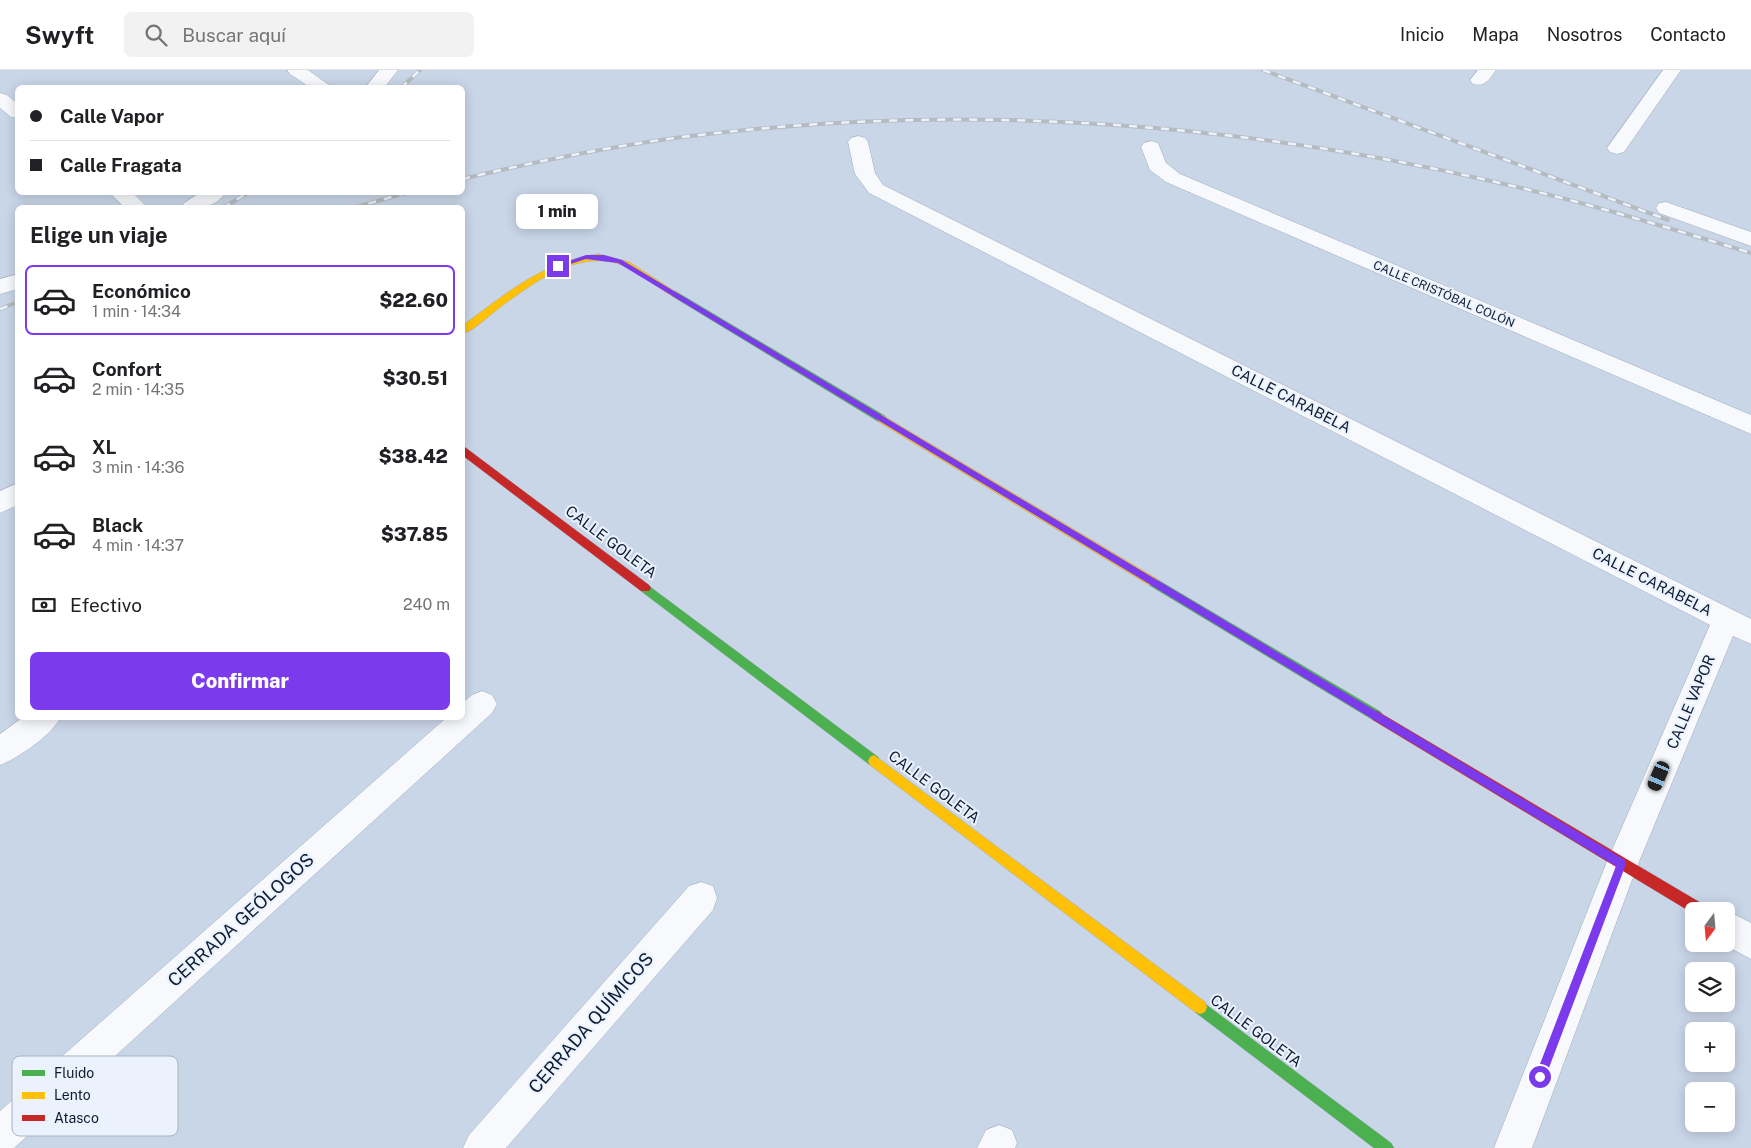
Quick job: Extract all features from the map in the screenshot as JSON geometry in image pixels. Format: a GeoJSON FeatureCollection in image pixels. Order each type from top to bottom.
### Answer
{"type":"FeatureCollection","features":[{"type":"Feature","properties":{"kind":"street"},"geometry":{"type":"LineString","coordinates":[[296,70],[319,85]]}},
{"type":"Feature","properties":{"kind":"street"},"geometry":{"type":"LineString","coordinates":[[376,85],[389,70]]}},
{"type":"Feature","properties":{"kind":"street"},"geometry":{"type":"LineString","coordinates":[[1617,148],[1672,70]]}},
{"type":"Feature","properties":{"kind":"street"},"geometry":{"type":"LineString","coordinates":[[0,99],[15,111]]}},
{"type":"Feature","properties":{"kind":"street","name":"CALLE CARABELA"},"geometry":{"type":"LineString","coordinates":[[858,142],[865,174],[876,189],[1738,626]]}},
{"type":"Feature","properties":{"kind":"street","name":"CALLE CRISTÓBAL COLÓN"},"geometry":{"type":"LineString","coordinates":[[1151,147],[1157,166],[1173,178],[1751,425]]}},
{"type":"Feature","properties":{"kind":"street"},"geometry":{"type":"LineString","coordinates":[[123,195],[134,205]]}},
{"type":"Feature","properties":{"kind":"street"},"geometry":{"type":"LineString","coordinates":[[196,205],[211,195]]}},
{"type":"Feature","properties":{"kind":"street"},"geometry":{"type":"LineString","coordinates":[[1666,208],[1751,239]]}},
{"type":"Feature","properties":{"kind":"street"},"geometry":{"type":"LineString","coordinates":[[465,329],[558,266],[586,257],[620,261],[1686,902]]}},
{"type":"Feature","properties":{"kind":"street"},"geometry":{"type":"LineString","coordinates":[[0,287],[15,282]]}},
{"type":"Feature","properties":{"kind":"street","name":"CALLE GOLETA"},"geometry":{"type":"LineString","coordinates":[[465,451],[1386,1148]]}},
{"type":"Feature","properties":{"kind":"street"},"geometry":{"type":"LineString","coordinates":[[0,503],[15,495]]}},
{"type":"Feature","properties":{"kind":"street","name":"CALLE VAPOR"},"geometry":{"type":"LineString","coordinates":[[1513,1148],[1622,864],[1738,626]]}},
{"type":"Feature","properties":{"kind":"street","name":"CERRADA GEÓLOGOS"},"geometry":{"type":"LineString","coordinates":[[465,719],[482,704]]}},
{"type":"Feature","properties":{"kind":"street"},"geometry":{"type":"LineString","coordinates":[[0,751],[42,720]]}},
{"type":"Feature","properties":{"kind":"street","name":"CERRADA GEÓLOGOS"},"geometry":{"type":"LineString","coordinates":[[89,1056],[464,720]]}},
{"type":"Feature","properties":{"kind":"street","name":"CERRADA QUÍMICOS"},"geometry":{"type":"LineString","coordinates":[[482,1148],[700,898]]}},
{"type":"Feature","properties":{"kind":"street"},"geometry":{"type":"LineString","coordinates":[[1735,932],[1751,942]]}},
{"type":"Feature","properties":{"kind":"street","name":"CERRADA GEÓLOGOS"},"geometry":{"type":"LineString","coordinates":[[0,1136],[12,1125]]}},
{"type":"Feature","properties":{"kind":"railway"},"geometry":{"type":"LineString","coordinates":[[404,85],[420,70]]}},
{"type":"Feature","properties":{"kind":"railway"},"geometry":{"type":"LineString","coordinates":[[1263,70],[1668,220]]}},
{"type":"Feature","properties":{"kind":"railway"},"geometry":{"type":"LineString","coordinates":[[465,178],[646,142],[808,125],[908,120],[1008,120],[1108,124],[1208,133],[1307,146],[1406,163],[1567,199],[1751,253]]}},
{"type":"Feature","properties":{"kind":"railway"},"geometry":{"type":"LineString","coordinates":[[228,205],[244,195]]}},
{"type":"Feature","properties":{"kind":"railway"},"geometry":{"type":"LineString","coordinates":[[364,205],[398,195]]}},
{"type":"Feature","properties":{"kind":"railway"},"geometry":{"type":"LineString","coordinates":[[0,309],[15,303]]}},
{"type":"Feature","properties":{"kind":"traffic: fast"},"geometry":{"type":"LineString","coordinates":[[675,294],[882,419]]}},
{"type":"Feature","properties":{"kind":"traffic: fast"},"geometry":{"type":"LineString","coordinates":[[1153,582],[1377,716]]}},
{"type":"Feature","properties":{"kind":"traffic: fast"},"geometry":{"type":"LineString","coordinates":[[645,588],[874,761]]}},
{"type":"Feature","properties":{"kind":"traffic: fast"},"geometry":{"type":"LineString","coordinates":[[1200,1007],[1386,1148]]}},
{"type":"Feature","properties":{"kind":"traffic: slow"},"geometry":{"type":"LineString","coordinates":[[465,329],[536,278],[557,267],[578,260],[599,257],[619,261],[675,294]]}},
{"type":"Feature","properties":{"kind":"traffic: slow"},"geometry":{"type":"LineString","coordinates":[[882,419],[1153,582]]}},
{"type":"Feature","properties":{"kind":"traffic: slow"},"geometry":{"type":"LineString","coordinates":[[874,761],[1200,1007]]}},
{"type":"Feature","properties":{"kind":"traffic: jam"},"geometry":{"type":"LineString","coordinates":[[465,451],[645,588]]}},
{"type":"Feature","properties":{"kind":"traffic: jam"},"geometry":{"type":"LineString","coordinates":[[1377,716],[1686,902]]}},
{"type":"Feature","properties":{"kind":"route"},"geometry":{"type":"LineString","coordinates":[[558,266],[571,260],[586,257],[620,261],[1622,864],[1540,1077]]}}]}
